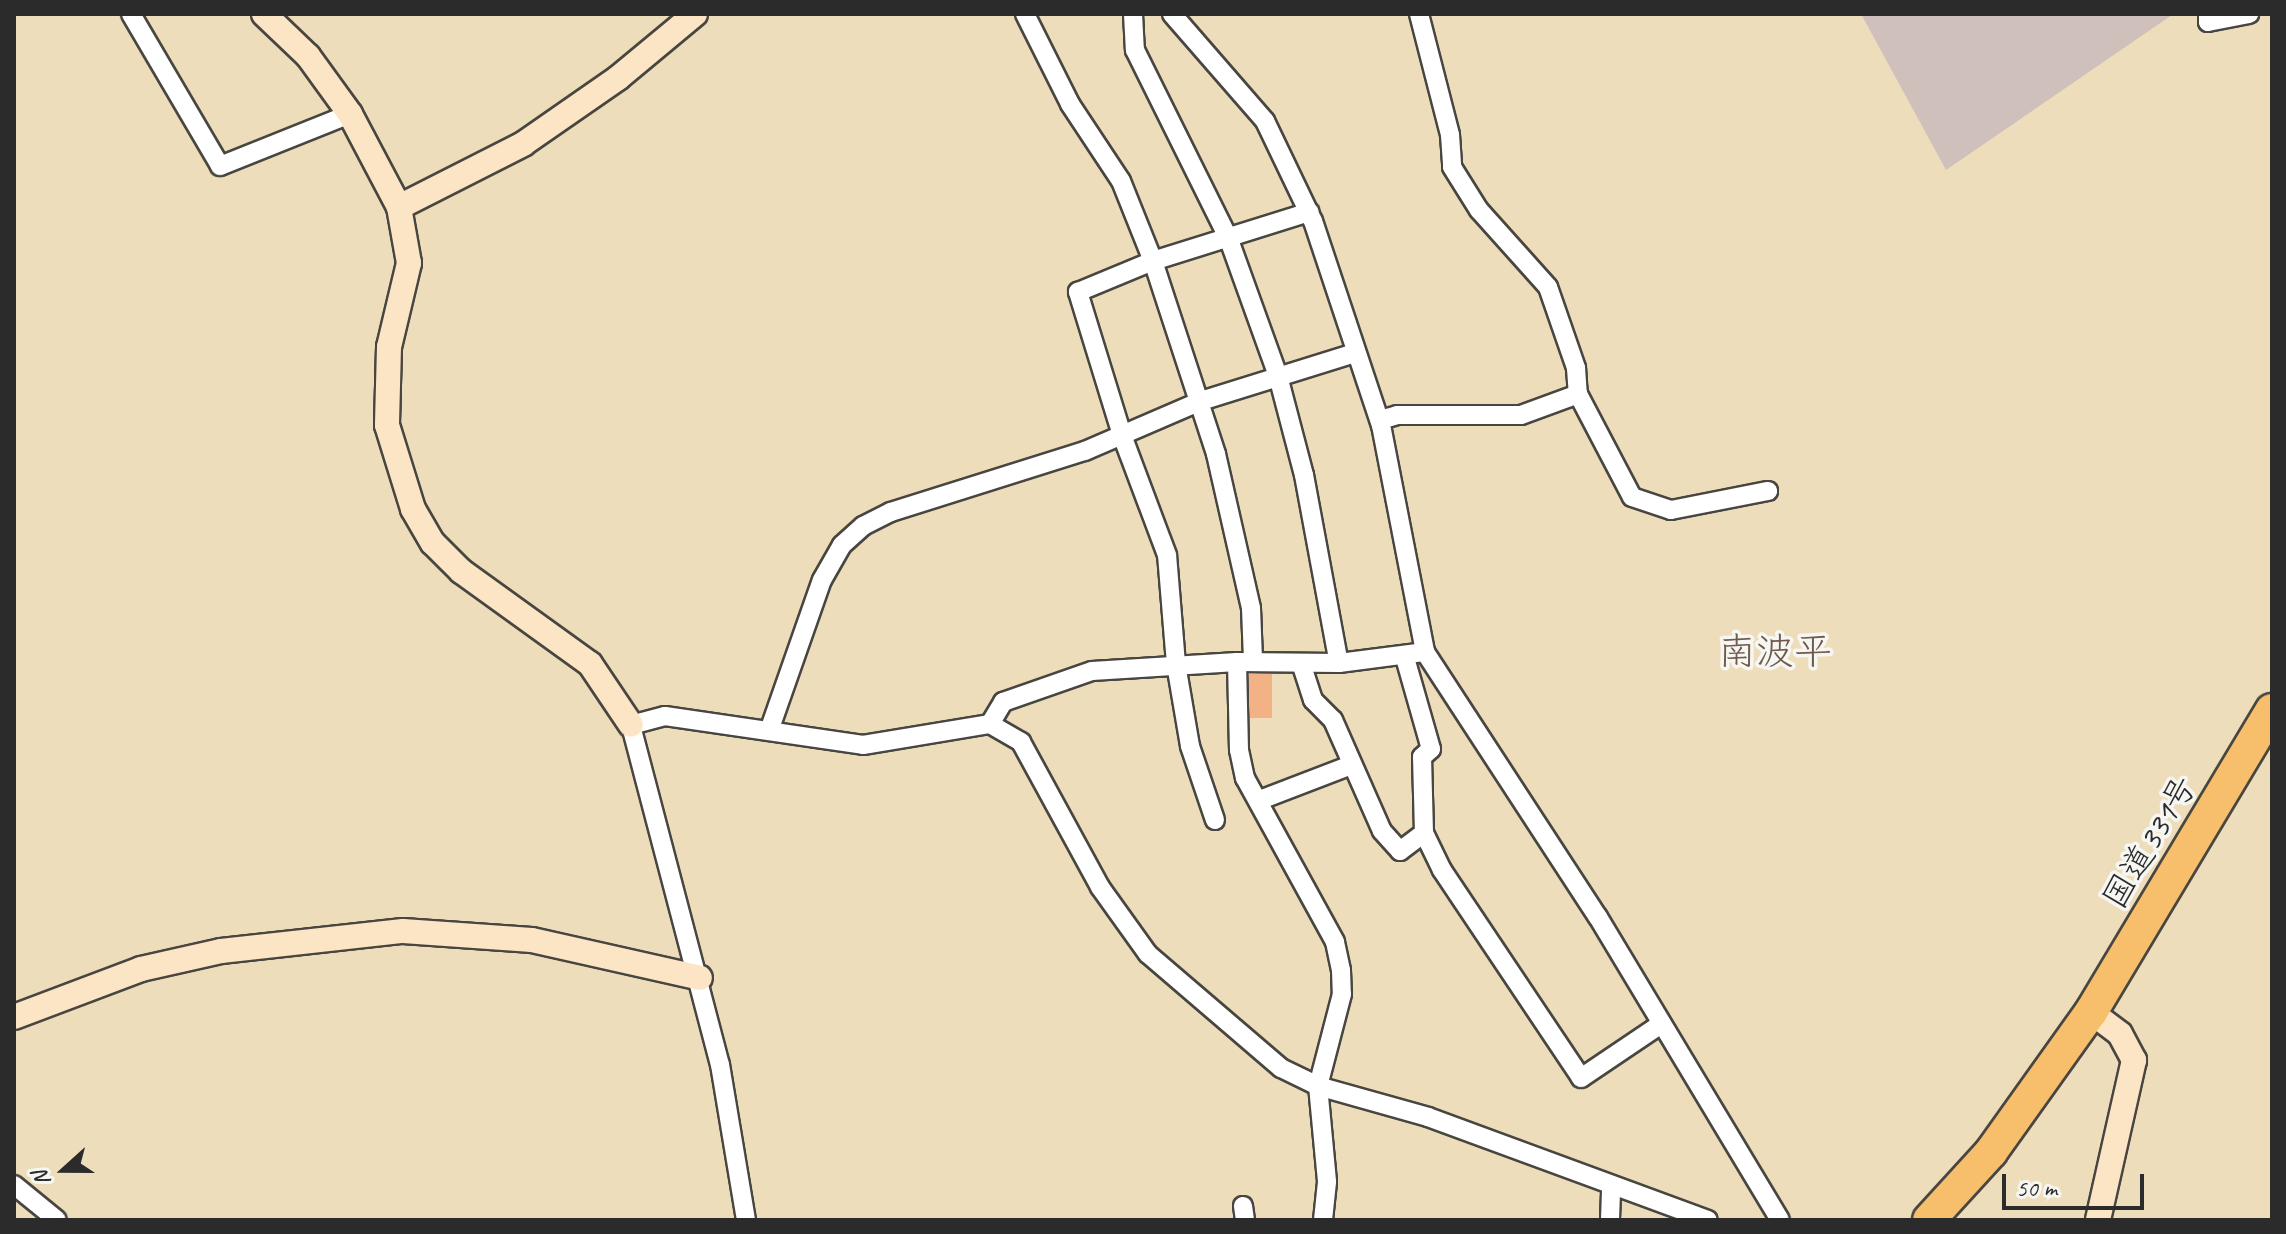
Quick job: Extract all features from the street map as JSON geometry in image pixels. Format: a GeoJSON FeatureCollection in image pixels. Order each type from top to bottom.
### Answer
{"type":"FeatureCollection","features":[{"type":"Feature","properties":{"kind":"highway","name":"国道331号"},"geometry":{"type":"LineString","coordinates":[[1929,1220],[1991,1152],[2091,1012],[2272,710]]}},
{"type":"Feature","properties":{"kind":"street"},"geometry":{"type":"LineString","coordinates":[[131,14],[220,166],[350,114]]}},
{"type":"Feature","properties":{"kind":"street"},"geometry":{"type":"LineString","coordinates":[[264,14],[308,56],[350,114],[399,207],[409,263],[389,347],[387,425],[413,509],[433,543],[461,571],[590,664],[631,725],[700,978],[746,1220]]}},
{"type":"Feature","properties":{"kind":"street"},"geometry":{"type":"LineString","coordinates":[[399,207],[523,144],[618,78],[695,14]]}},
{"type":"Feature","properties":{"kind":"street"},"geometry":{"type":"LineString","coordinates":[[1025,14],[1070,104],[1121,181],[1153,261],[1201,401],[1251,608],[1239,750],[1245,778],[1260,800],[1335,942],[1342,994],[1318,1086],[1327,1182],[1323,1220]]}},
{"type":"Feature","properties":{"kind":"street"},"geometry":{"type":"LineString","coordinates":[[1133,14],[1135,50],[1228,237],[1278,376],[1304,475],[1339,663]]}},
{"type":"Feature","properties":{"kind":"street"},"geometry":{"type":"LineString","coordinates":[[1172,14],[1265,121],[1309,212],[1380,420],[1425,652],[1598,917],[1780,1220]]}},
{"type":"Feature","properties":{"kind":"street"},"geometry":{"type":"LineString","coordinates":[[1419,14],[1450,135],[1452,167],[1479,210],[1548,287],[1576,368],[1578,394],[1632,497],[1671,510],[1768,491]]}},
{"type":"Feature","properties":{"kind":"street"},"geometry":{"type":"LineString","coordinates":[[2208,14],[2208,22],[2249,14]]}},
{"type":"Feature","properties":{"kind":"street"},"geometry":{"type":"LineString","coordinates":[[1215,820],[1190,746],[1176,664],[1167,555],[1122,435],[1078,292],[1153,261],[1309,212]]}},
{"type":"Feature","properties":{"kind":"street"},"geometry":{"type":"LineString","coordinates":[[769,731],[822,580],[842,545],[863,526],[1122,435],[1201,401],[1355,353]]}},
{"type":"Feature","properties":{"kind":"street"},"geometry":{"type":"LineString","coordinates":[[1380,420],[1397,415],[1521,415],[1578,394]]}},
{"type":"Feature","properties":{"kind":"street"},"geometry":{"type":"LineString","coordinates":[[990,724],[1003,702],[1092,671],[1245,661],[1339,663],[1405,658],[1425,652]]}},
{"type":"Feature","properties":{"kind":"street"},"geometry":{"type":"LineString","coordinates":[[1405,658],[1431,749],[1422,757],[1424,833],[1442,870],[1581,1078],[1661,1024]]}},
{"type":"Feature","properties":{"kind":"street"},"geometry":{"type":"LineString","coordinates":[[1301,663],[1313,700],[1333,720],[1351,765],[1392,845],[1404,851],[1424,833]]}},
{"type":"Feature","properties":{"kind":"street"},"geometry":{"type":"LineString","coordinates":[[631,725],[665,716],[863,745],[990,724],[1021,742],[1100,887],[1148,954],[1234,1032],[1281,1068],[1318,1086],[1428,1117],[1611,1185],[1674,1214],[1708,1220]]}},
{"type":"Feature","properties":{"kind":"street"},"geometry":{"type":"LineString","coordinates":[[1260,800],[1351,765]]}},
{"type":"Feature","properties":{"kind":"street"},"geometry":{"type":"LineString","coordinates":[[14,1017],[154,966],[221,951],[403,931],[532,940],[700,978]]}},
{"type":"Feature","properties":{"kind":"street"},"geometry":{"type":"LineString","coordinates":[[2091,1012],[2120,1034],[2134,1060],[2098,1220]]}},
{"type":"Feature","properties":{"kind":"street"},"geometry":{"type":"LineString","coordinates":[[14,1185],[57,1220]]}},
{"type":"Feature","properties":{"kind":"street"},"geometry":{"type":"LineString","coordinates":[[1610,1220],[1611,1185]]}},
{"type":"Feature","properties":{"kind":"shaded area"},"geometry":{"type":"Polygon","coordinates":[[[1861,14],[2171,14],[2172,15],[1946,170],[1861,14]]]}},
{"type":"Feature","properties":{"kind":"building"},"geometry":{"type":"Polygon","coordinates":[[[1249,674],[1272,674],[1272,718],[1249,718],[1249,674]]]}},
{"type":"Feature","properties":{"kind":"district","name":"南波平"},"geometry":{"type":"Point","coordinates":[1775,652]}}]}
